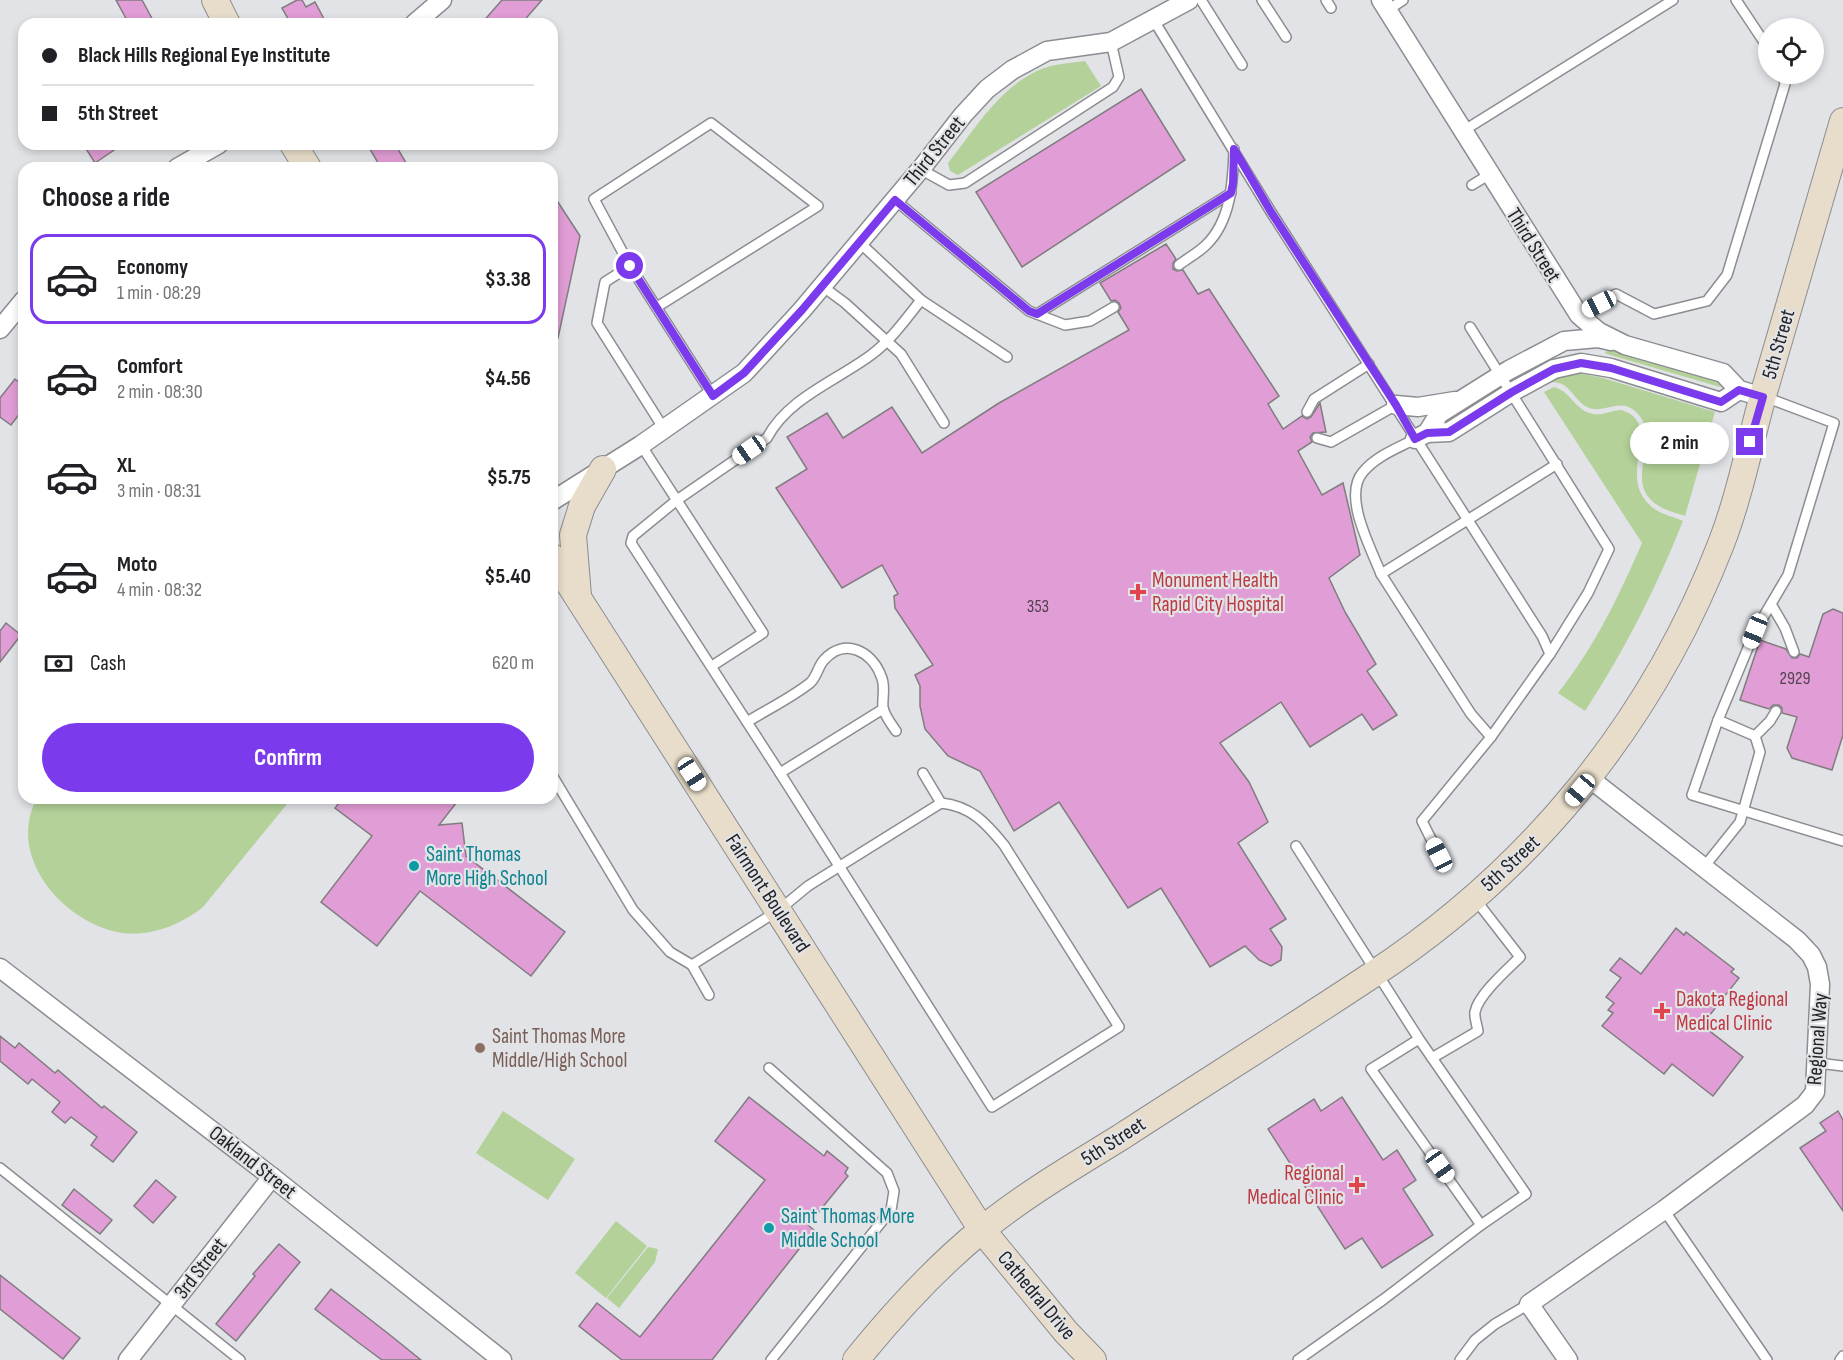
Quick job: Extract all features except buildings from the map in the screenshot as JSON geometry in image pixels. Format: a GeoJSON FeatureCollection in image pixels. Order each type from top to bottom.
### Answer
{"type":"FeatureCollection","features":[{"type":"Feature","properties":{"kind":"main road"},"geometry":{"type":"LineString","coordinates":[[214,0],[224,18]]}},
{"type":"Feature","properties":{"kind":"main road","name":"5th Street"},"geometry":{"type":"LineString","coordinates":[[856,1360],[899,1310],[982,1230],[1054,1179],[1375,973],[1432,932],[1537,839],[1589,778],[1623,731],[1650,687],[1699,593],[1722,541],[1732,511],[1751,393],[1843,121]]}},
{"type":"Feature","properties":{"kind":"main road"},"geometry":{"type":"LineString","coordinates":[[579,599],[573,535],[582,506],[603,469]]}},
{"type":"Feature","properties":{"kind":"main road","name":"Fairmont Boulevard"},"geometry":{"type":"LineString","coordinates":[[558,566],[982,1230]]}},
{"type":"Feature","properties":{"kind":"main road","name":"Cathedral Drive"},"geometry":{"type":"LineString","coordinates":[[982,1230],[1066,1332],[1093,1360]]}},
{"type":"Feature","properties":{"kind":"street"},"geometry":{"type":"LineString","coordinates":[[421,18],[441,0]]}},
{"type":"Feature","properties":{"kind":"street","name":"Third Street"},"geometry":{"type":"LineString","coordinates":[[558,497],[641,445],[744,373],[822,286],[987,89],[1012,70],[1047,51],[1112,42],[1189,0]]}},
{"type":"Feature","properties":{"kind":"street","name":"Third Street"},"geometry":{"type":"LineString","coordinates":[[1391,3],[1463,131],[1579,315],[1599,332],[1622,344],[1723,373],[1751,393]]}},
{"type":"Feature","properties":{"kind":"street"},"geometry":{"type":"LineString","coordinates":[[188,162],[208,150]]}},
{"type":"Feature","properties":{"kind":"street"},"geometry":{"type":"LineString","coordinates":[[0,329],[18,312]]}},
{"type":"Feature","properties":{"kind":"street"},"geometry":{"type":"LineString","coordinates":[[1579,315],[1583,339],[1588,347],[1611,368]]}},
{"type":"Feature","properties":{"kind":"street"},"geometry":{"type":"LineString","coordinates":[[1421,436],[1440,414],[1501,375],[1564,341],[1598,338],[1622,344]]}},
{"type":"Feature","properties":{"kind":"street"},"geometry":{"type":"LineString","coordinates":[[1421,436],[1449,432],[1512,392],[1554,369],[1581,363],[1611,368],[1721,402],[1751,393]]}},
{"type":"Feature","properties":{"kind":"street"},"geometry":{"type":"LineString","coordinates":[[1396,405],[1418,407],[1462,400]]}},
{"type":"Feature","properties":{"kind":"street","name":"Regional Way"},"geometry":{"type":"LineString","coordinates":[[1529,1304],[1664,1210],[1805,1105],[1815,1092],[1820,984],[1817,967],[1811,955],[1797,940],[1589,778]]}},
{"type":"Feature","properties":{"kind":"street","name":"Oakland Street"},"geometry":{"type":"LineString","coordinates":[[0,968],[272,1177],[502,1360]]}},
{"type":"Feature","properties":{"kind":"street","name":"3rd Street"},"geometry":{"type":"LineString","coordinates":[[128,1360],[272,1177]]}},
{"type":"Feature","properties":{"kind":"street"},"geometry":{"type":"LineString","coordinates":[[1529,1304],[1568,1360]]}},
{"type":"Feature","properties":{"kind":"lane"},"geometry":{"type":"LineString","coordinates":[[1201,0],[1242,65]]}},
{"type":"Feature","properties":{"kind":"lane"},"geometry":{"type":"LineString","coordinates":[[1262,0],[1286,37]]}},
{"type":"Feature","properties":{"kind":"lane"},"geometry":{"type":"LineString","coordinates":[[1463,131],[1673,0]]}},
{"type":"Feature","properties":{"kind":"lane"},"geometry":{"type":"LineString","coordinates":[[1736,0],[1758,33]]}},
{"type":"Feature","properties":{"kind":"lane"},"geometry":{"type":"LineString","coordinates":[[1153,20],[1368,364],[1421,436],[1469,519],[1542,636],[1550,654]]}},
{"type":"Feature","properties":{"kind":"lane"},"geometry":{"type":"LineString","coordinates":[[920,169],[949,185],[965,183],[1113,87],[1119,77],[1112,42]]}},
{"type":"Feature","properties":{"kind":"lane"},"geometry":{"type":"LineString","coordinates":[[1579,315],[1616,294],[1654,314],[1707,301],[1727,275],[1785,84]]}},
{"type":"Feature","properties":{"kind":"lane"},"geometry":{"type":"LineString","coordinates":[[657,307],[818,206],[711,123],[594,199],[630,266],[713,396]]}},
{"type":"Feature","properties":{"kind":"lane"},"geometry":{"type":"LineString","coordinates":[[1179,265],[1207,244],[1224,218],[1233,183],[1234,149]]}},
{"type":"Feature","properties":{"kind":"lane"},"geometry":{"type":"LineString","coordinates":[[1472,185],[1490,174]]}},
{"type":"Feature","properties":{"kind":"lane"},"geometry":{"type":"LineString","coordinates":[[1037,314],[1231,193]]}},
{"type":"Feature","properties":{"kind":"lane"},"geometry":{"type":"LineString","coordinates":[[895,200],[1029,311],[1065,325],[1090,321],[1114,307]]}},
{"type":"Feature","properties":{"kind":"lane"},"geometry":{"type":"LineString","coordinates":[[859,242],[921,300],[1007,357]]}},
{"type":"Feature","properties":{"kind":"lane"},"geometry":{"type":"LineString","coordinates":[[630,266],[605,282],[597,323],[664,429]]}},
{"type":"Feature","properties":{"kind":"lane"},"geometry":{"type":"LineString","coordinates":[[822,286],[845,303],[902,354],[944,423]]}},
{"type":"Feature","properties":{"kind":"lane"},"geometry":{"type":"LineString","coordinates":[[692,965],[779,910],[806,887],[840,866],[941,803],[959,805],[987,824],[1004,845],[1119,1027],[992,1107],[840,866],[712,666],[631,543],[633,536],[676,500],[767,438],[775,423],[786,411],[872,355],[888,342],[921,300]]}},
{"type":"Feature","properties":{"kind":"lane"},"geometry":{"type":"LineString","coordinates":[[1439,855],[1422,821],[1491,737],[1550,654],[1588,593],[1609,549],[1470,327]]}},
{"type":"Feature","properties":{"kind":"lane"},"geometry":{"type":"LineString","coordinates":[[1307,412],[1314,399],[1368,364]]}},
{"type":"Feature","properties":{"kind":"lane"},"geometry":{"type":"LineString","coordinates":[[1751,393],[1834,423],[1788,574],[1755,631],[1718,720],[1692,795],[1843,841]]}},
{"type":"Feature","properties":{"kind":"lane"},"geometry":{"type":"LineString","coordinates":[[1317,438],[1331,442],[1396,405]]}},
{"type":"Feature","properties":{"kind":"lane"},"geometry":{"type":"LineString","coordinates":[[1421,436],[1377,460],[1362,473],[1355,489],[1357,509],[1382,574],[1471,714],[1491,737]]}},
{"type":"Feature","properties":{"kind":"lane"},"geometry":{"type":"LineString","coordinates":[[641,445],[764,633],[712,666]]}},
{"type":"Feature","properties":{"kind":"lane"},"geometry":{"type":"LineString","coordinates":[[1382,574],[1557,464]]}},
{"type":"Feature","properties":{"kind":"lane"},"geometry":{"type":"LineString","coordinates":[[1771,604],[1785,628],[1794,652]]}},
{"type":"Feature","properties":{"kind":"lane"},"geometry":{"type":"LineString","coordinates":[[747,722],[812,682],[823,660],[834,651],[846,647],[861,651],[874,662],[882,676],[885,694],[883,710],[896,731]]}},
{"type":"Feature","properties":{"kind":"lane"},"geometry":{"type":"LineString","coordinates":[[780,773],[883,710]]}},
{"type":"Feature","properties":{"kind":"lane"},"geometry":{"type":"LineString","coordinates":[[1755,736],[1770,721],[1776,711]]}},
{"type":"Feature","properties":{"kind":"lane"},"geometry":{"type":"LineString","coordinates":[[1704,867],[1740,822],[1760,752],[1755,736],[1718,720]]}},
{"type":"Feature","properties":{"kind":"lane"},"geometry":{"type":"LineString","coordinates":[[922,773],[941,803]]}},
{"type":"Feature","properties":{"kind":"lane"},"geometry":{"type":"LineString","coordinates":[[558,785],[633,910],[670,952],[692,965],[709,995]]}},
{"type":"Feature","properties":{"kind":"lane"},"geometry":{"type":"LineString","coordinates":[[1296,846],[1357,940],[1375,973],[1526,1194],[1298,1360]]}},
{"type":"Feature","properties":{"kind":"lane"},"geometry":{"type":"LineString","coordinates":[[1432,1058],[1478,1031],[1475,1012],[1484,995],[1520,957],[1473,897]]}},
{"type":"Feature","properties":{"kind":"lane"},"geometry":{"type":"LineString","coordinates":[[1419,1039],[1371,1069],[1481,1225]]}},
{"type":"Feature","properties":{"kind":"lane"},"geometry":{"type":"LineString","coordinates":[[1818,1063],[1843,1066]]}},
{"type":"Feature","properties":{"kind":"lane"},"geometry":{"type":"LineString","coordinates":[[770,1068],[886,1173],[894,1191],[891,1210],[771,1360]]}},
{"type":"Feature","properties":{"kind":"lane"},"geometry":{"type":"LineString","coordinates":[[0,1168],[240,1360]]}},
{"type":"Feature","properties":{"kind":"lane"},"geometry":{"type":"LineString","coordinates":[[1664,1210],[1765,1360]]}},
{"type":"Feature","properties":{"kind":"lane"},"geometry":{"type":"LineString","coordinates":[[1460,1360],[1481,1335],[1529,1304]]}},
{"type":"Feature","properties":{"kind":"lane"},"geometry":{"type":"LineString","coordinates":[[1840,1360],[1843,1356]]}},
{"type":"Feature","properties":{"kind":"green space"},"geometry":{"type":"Polygon","coordinates":[[[1085,61],[1101,86],[958,175],[950,171],[948,163],[988,111],[1011,88],[1024,78],[1044,68],[1085,61]]]}},
{"type":"Feature","properties":{"kind":"green space"},"geometry":{"type":"Polygon","coordinates":[[[1608,349],[1723,383],[1720,387],[1607,354],[1605,353],[1608,349]]]}},
{"type":"Feature","properties":{"kind":"green space"},"geometry":{"type":"Polygon","coordinates":[[[1573,372],[1603,378],[1715,412],[1685,516],[1662,508],[1648,496],[1643,485],[1642,473],[1646,434],[1643,422],[1635,411],[1623,406],[1593,409],[1587,407],[1560,383],[1546,383],[1547,379],[1573,372]]]}},
{"type":"Feature","properties":{"kind":"green space"},"geometry":{"type":"Polygon","coordinates":[[[1554,387],[1560,389],[1587,412],[1600,414],[1621,410],[1634,417],[1640,427],[1641,440],[1637,468],[1638,483],[1643,497],[1656,510],[1683,521],[1639,618],[1585,711],[1558,693],[1583,658],[1605,621],[1642,543],[1544,392],[1554,387]]]}},
{"type":"Feature","properties":{"kind":"green space"},"geometry":{"type":"Polygon","coordinates":[[[35,804],[287,804],[203,907],[173,925],[152,932],[140,933],[117,932],[96,925],[77,914],[59,899],[44,882],[34,862],[29,841],[29,820],[35,804]]]}},
{"type":"Feature","properties":{"kind":"green space"},"geometry":{"type":"Polygon","coordinates":[[[503,1111],[575,1159],[548,1200],[476,1153],[503,1111]]]}},
{"type":"Feature","properties":{"kind":"green space"},"geometry":{"type":"Polygon","coordinates":[[[616,1221],[647,1246],[606,1298],[575,1273],[616,1221]]]}},
{"type":"Feature","properties":{"kind":"green space"},"geometry":{"type":"Polygon","coordinates":[[[648,1247],[658,1249],[655,1262],[619,1308],[607,1298],[648,1247]]]}},
{"type":"Feature","properties":{"kind":"place","name":"Monument Health Rapid City Hospital"},"geometry":{"type":"Point","coordinates":[1138,592]}},
{"type":"Feature","properties":{"kind":"place","name":"Saint Thomas More High School"},"geometry":{"type":"Point","coordinates":[414,866]}},
{"type":"Feature","properties":{"kind":"place","name":"Dakota Regional Medical Clinic"},"geometry":{"type":"Point","coordinates":[1662,1011]}},
{"type":"Feature","properties":{"kind":"place","name":"Saint Thomas More Middle/High School"},"geometry":{"type":"Point","coordinates":[480,1048]}},
{"type":"Feature","properties":{"kind":"place","name":"Regional Medical Clinic"},"geometry":{"type":"Point","coordinates":[1357,1185]}},
{"type":"Feature","properties":{"kind":"place","name":"Saint Thomas More Middle School"},"geometry":{"type":"Point","coordinates":[769,1228]}},
{"type":"Feature","properties":{"kind":"route"},"geometry":{"type":"LineString","coordinates":[[630,266],[713,396],[744,373],[802,310],[895,200],[1029,311],[1037,314],[1231,193],[1234,149],[1271,212],[1396,405],[1415,439],[1427,433],[1449,432],[1512,392],[1554,369],[1581,363],[1611,368],[1721,402],[1739,390],[1763,397],[1750,442]]}}]}
